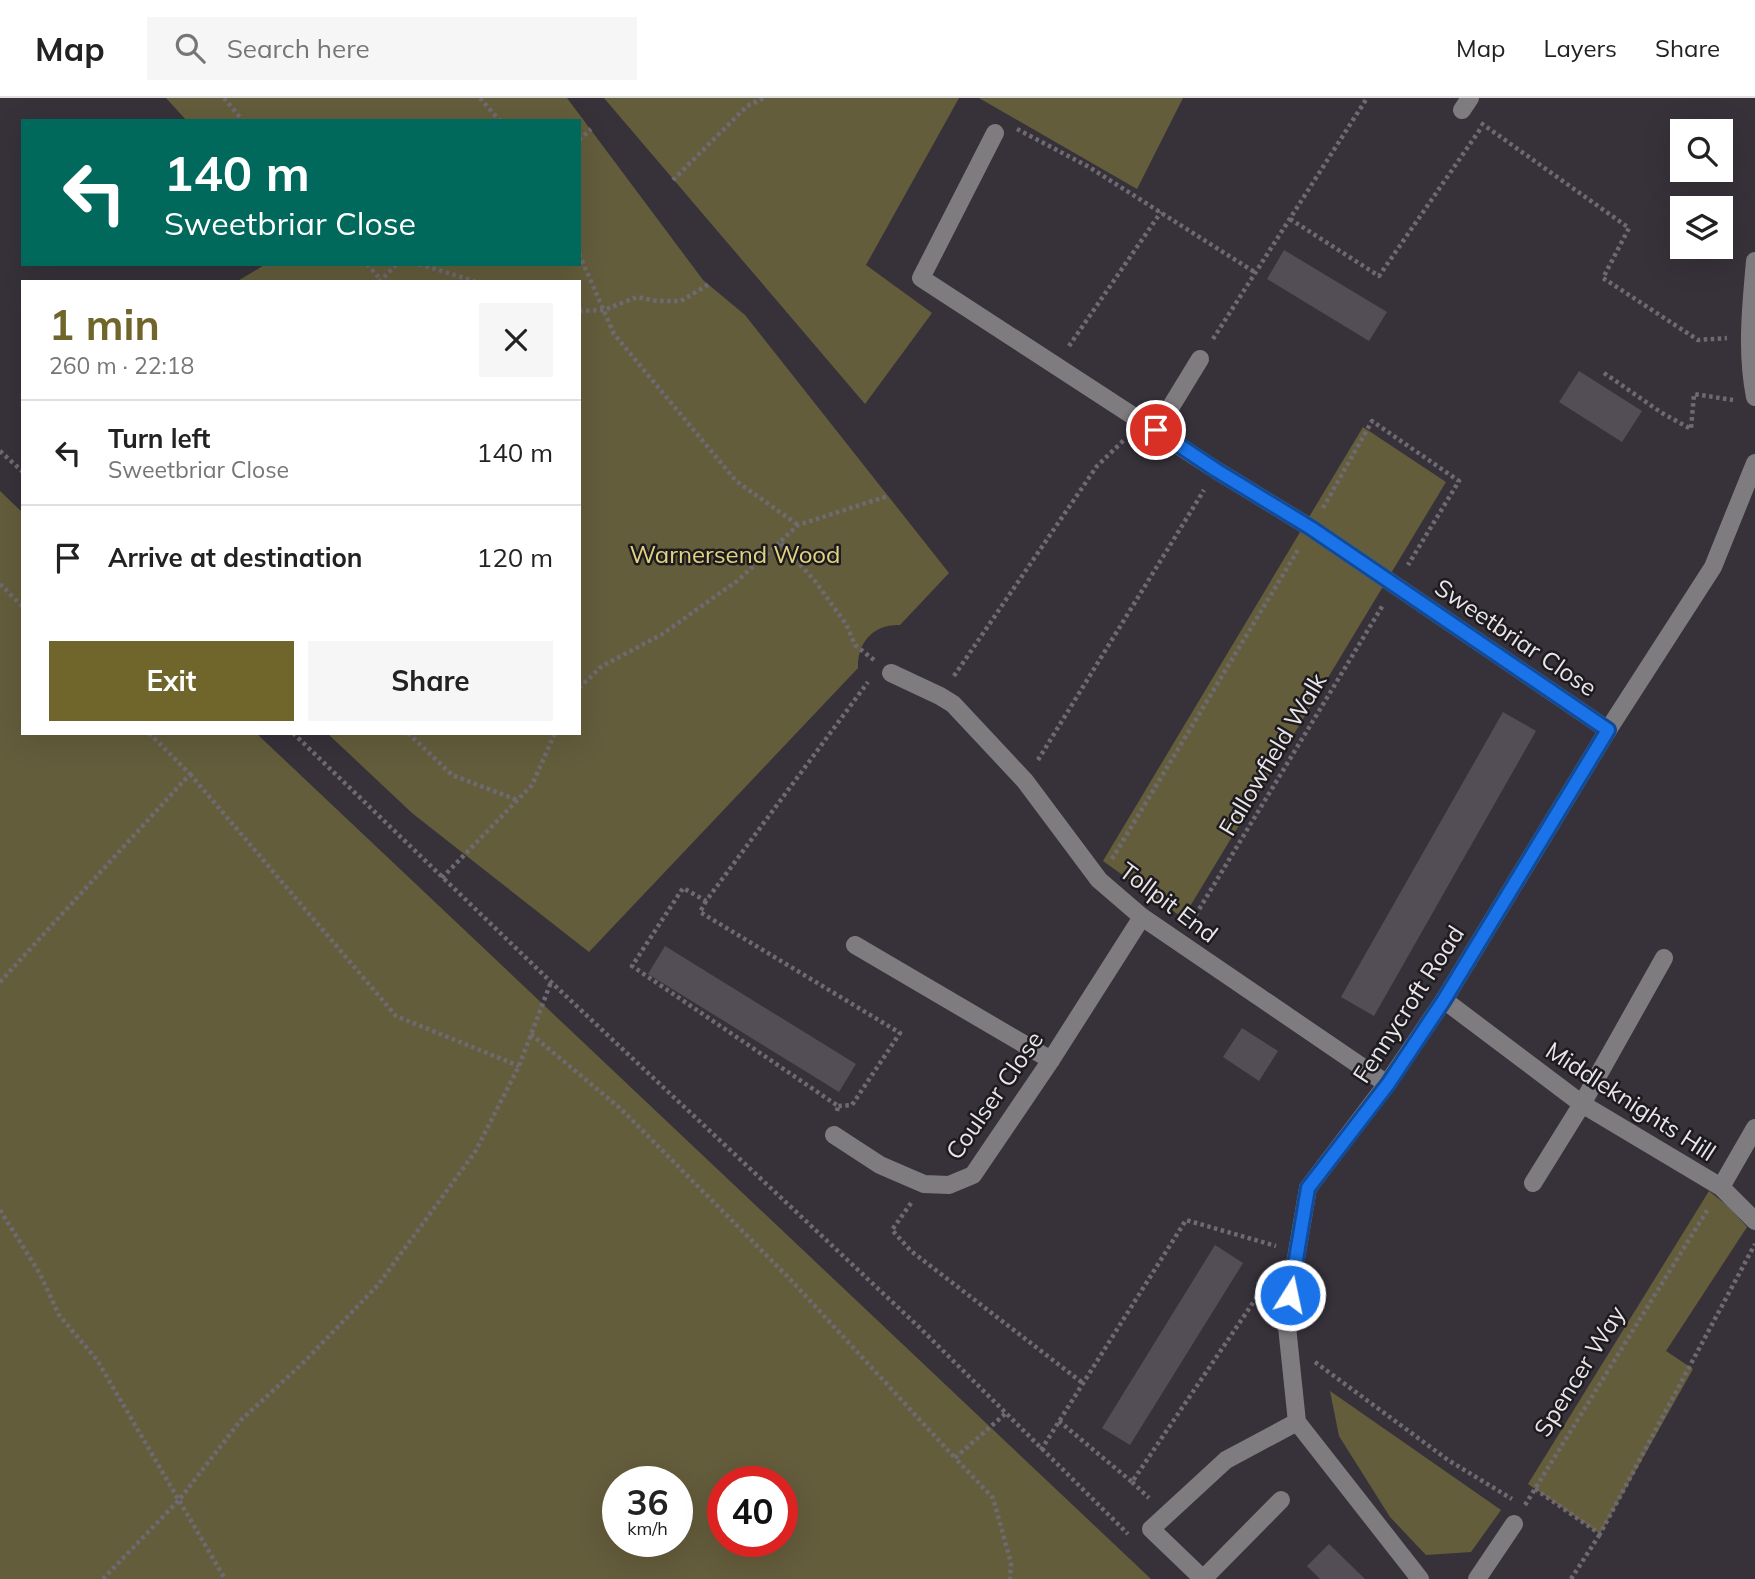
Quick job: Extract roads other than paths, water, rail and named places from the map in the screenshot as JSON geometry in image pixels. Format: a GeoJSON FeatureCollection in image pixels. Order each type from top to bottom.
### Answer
{"type":"FeatureCollection","features":[{"type":"Feature","properties":{"kind":"street","name":"Sweetbriar Close"},"geometry":{"type":"LineString","coordinates":[[995,132],[921,278],[1055,367],[1311,528],[1608,730]]}},
{"type":"Feature","properties":{"kind":"street"},"geometry":{"type":"LineString","coordinates":[[1749,399],[1752,369],[1749,338],[1755,261]]}},
{"type":"Feature","properties":{"kind":"street"},"geometry":{"type":"LineString","coordinates":[[1149,427],[1200,359]]}},
{"type":"Feature","properties":{"kind":"street","name":"Fennycroft Road"},"geometry":{"type":"LineString","coordinates":[[1297,1422],[1286,1317],[1308,1188],[1388,1084],[1444,1000],[1608,730],[1713,567],[1755,463]]}},
{"type":"Feature","properties":{"kind":"street","name":"Tollpit End"},"geometry":{"type":"LineString","coordinates":[[886,669],[953,704],[1025,782],[1099,880],[1142,917],[1388,1084]]}},
{"type":"Feature","properties":{"kind":"street","name":"Coulser Close"},"geometry":{"type":"LineString","coordinates":[[834,1135],[880,1165],[925,1184],[950,1185],[973,1175],[1051,1060],[1142,917]]}},
{"type":"Feature","properties":{"kind":"street"},"geometry":{"type":"LineString","coordinates":[[855,944],[1051,1060]]}},
{"type":"Feature","properties":{"kind":"street"},"geometry":{"type":"LineString","coordinates":[[1533,1183],[1582,1104],[1664,958]]}},
{"type":"Feature","properties":{"kind":"street","name":"Middleknights Hill"},"geometry":{"type":"LineString","coordinates":[[1444,1000],[1582,1104],[1721,1188],[1755,1221]]}},
{"type":"Feature","properties":{"kind":"street"},"geometry":{"type":"LineString","coordinates":[[1721,1188],[1755,1128]]}},
{"type":"Feature","properties":{"kind":"street"},"geometry":{"type":"LineString","coordinates":[[1281,1500],[1202,1579],[1151,1529],[1226,1460],[1297,1422],[1420,1579]]}},
{"type":"Feature","properties":{"kind":"street"},"geometry":{"type":"LineString","coordinates":[[1477,1579],[1514,1524]]}},
{"type":"Feature","properties":{"kind":"park label","name":"Warnersend Wood"},"geometry":{"type":"Point","coordinates":[735,554]}}]}
